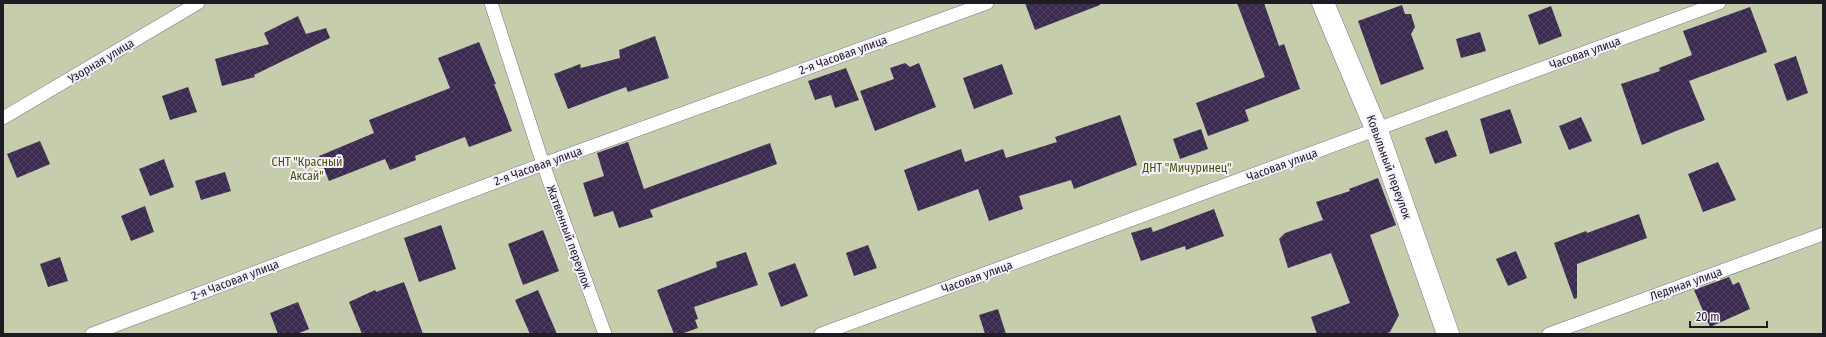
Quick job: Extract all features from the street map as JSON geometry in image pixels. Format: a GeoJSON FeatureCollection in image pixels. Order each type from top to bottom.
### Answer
{"type":"FeatureCollection","features":[{"type":"Feature","properties":{"kind":"street","name":"Ковыльный переулок"},"geometry":{"type":"LineString","coordinates":[[1323,3],[1377,130],[1448,334]]}},
{"type":"Feature","properties":{"kind":"lane","name":"Узорная улица"},"geometry":{"type":"LineString","coordinates":[[3,118],[198,3]]}},
{"type":"Feature","properties":{"kind":"lane","name":"Жатвенный переулок"},"geometry":{"type":"LineString","coordinates":[[491,3],[543,164],[605,334]]}},
{"type":"Feature","properties":{"kind":"lane","name":"2-я Часовая улица"},"geometry":{"type":"LineString","coordinates":[[92,334],[543,164],[986,3]]}},
{"type":"Feature","properties":{"kind":"lane","name":"Часовая улица"},"geometry":{"type":"LineString","coordinates":[[821,334],[1719,3]]}},
{"type":"Feature","properties":{"kind":"lane","name":"Ледяная улица"},"geometry":{"type":"LineString","coordinates":[[1549,334],[1823,234]]}},
{"type":"Feature","properties":{"kind":"green space","name":"ДНТ \"Мичуринец\""},"geometry":{"type":"Polygon","coordinates":[[[3,3],[1823,3],[1823,334],[3,334],[3,3]]]}},
{"type":"Feature","properties":{"kind":"building"},"geometry":{"type":"Polygon","coordinates":[[[1025,3],[1100,3],[1100,5],[1035,30],[1025,3]]]}},
{"type":"Feature","properties":{"kind":"building"},"geometry":{"type":"Polygon","coordinates":[[[1237,3],[1264,3],[1279,46],[1284,44],[1300,89],[1245,110],[1249,121],[1208,136],[1196,103],[1265,77],[1237,3]]]}},
{"type":"Feature","properties":{"kind":"building"},"geometry":{"type":"Polygon","coordinates":[[[1402,5],[1405,14],[1411,14],[1415,27],[1411,34],[1424,69],[1381,85],[1358,21],[1402,5]]]}},
{"type":"Feature","properties":{"kind":"building"},"geometry":{"type":"Polygon","coordinates":[[[1551,6],[1562,36],[1539,45],[1528,15],[1551,6]]]}},
{"type":"Feature","properties":{"kind":"building"},"geometry":{"type":"Polygon","coordinates":[[[1750,7],[1767,52],[1689,81],[1705,120],[1642,145],[1621,84],[1660,71],[1659,68],[1692,55],[1683,31],[1750,7]]]}},
{"type":"Feature","properties":{"kind":"building"},"geometry":{"type":"Polygon","coordinates":[[[298,16],[306,34],[326,28],[330,38],[254,75],[255,77],[222,86],[215,59],[269,44],[264,33],[298,16]]]}},
{"type":"Feature","properties":{"kind":"building"},"geometry":{"type":"Polygon","coordinates":[[[1480,32],[1486,51],[1461,58],[1456,39],[1480,32]]]}},
{"type":"Feature","properties":{"kind":"building"},"geometry":{"type":"Polygon","coordinates":[[[655,36],[669,78],[628,92],[626,87],[568,109],[554,74],[580,64],[581,68],[620,58],[619,50],[655,36]]]}},
{"type":"Feature","properties":{"kind":"building"},"geometry":{"type":"Polygon","coordinates":[[[479,42],[496,84],[494,84],[512,131],[469,147],[465,137],[415,156],[416,160],[390,170],[385,159],[329,181],[319,156],[374,133],[369,120],[450,88],[438,58],[479,42]]]}},
{"type":"Feature","properties":{"kind":"building"},"geometry":{"type":"Polygon","coordinates":[[[1796,56],[1808,93],[1787,101],[1774,64],[1796,56]]]}},
{"type":"Feature","properties":{"kind":"building"},"geometry":{"type":"Polygon","coordinates":[[[905,63],[910,67],[919,63],[936,107],[875,131],[860,91],[894,79],[890,68],[905,63]]]}},
{"type":"Feature","properties":{"kind":"building"},"geometry":{"type":"Polygon","coordinates":[[[1002,64],[1013,94],[974,109],[963,78],[1002,64]]]}},
{"type":"Feature","properties":{"kind":"building"},"geometry":{"type":"Polygon","coordinates":[[[846,68],[859,100],[835,108],[831,95],[815,100],[808,81],[846,68]]]}},
{"type":"Feature","properties":{"kind":"building"},"geometry":{"type":"Polygon","coordinates":[[[188,87],[197,112],[170,120],[162,96],[188,87]]]}},
{"type":"Feature","properties":{"kind":"building"},"geometry":{"type":"Polygon","coordinates":[[[1510,109],[1522,143],[1490,154],[1480,119],[1510,109]]]}},
{"type":"Feature","properties":{"kind":"building"},"geometry":{"type":"Polygon","coordinates":[[[1120,115],[1137,165],[1074,189],[1071,180],[1019,196],[1023,209],[989,221],[978,189],[918,211],[904,170],[961,149],[965,162],[1003,149],[1006,158],[1057,142],[1055,137],[1120,115]]]}},
{"type":"Feature","properties":{"kind":"building"},"geometry":{"type":"Polygon","coordinates":[[[1581,117],[1592,141],[1569,150],[1559,126],[1581,117]]]}},
{"type":"Feature","properties":{"kind":"building"},"geometry":{"type":"Polygon","coordinates":[[[1201,129],[1208,149],[1180,159],[1173,139],[1201,129]]]}},
{"type":"Feature","properties":{"kind":"building"},"geometry":{"type":"Polygon","coordinates":[[[1447,130],[1457,156],[1435,164],[1425,138],[1447,130]]]}},
{"type":"Feature","properties":{"kind":"building"},"geometry":{"type":"Polygon","coordinates":[[[40,141],[50,164],[17,178],[7,154],[40,141]]]}},
{"type":"Feature","properties":{"kind":"building"},"geometry":{"type":"Polygon","coordinates":[[[628,142],[644,189],[770,143],[777,164],[650,210],[653,217],[619,228],[613,211],[594,217],[583,183],[604,176],[597,153],[628,142]]]}},
{"type":"Feature","properties":{"kind":"building"},"geometry":{"type":"Polygon","coordinates":[[[164,159],[174,187],[150,196],[139,169],[164,159]]]}},
{"type":"Feature","properties":{"kind":"building"},"geometry":{"type":"Polygon","coordinates":[[[1718,162],[1736,200],[1703,212],[1688,174],[1718,162]]]}},
{"type":"Feature","properties":{"kind":"building"},"geometry":{"type":"Polygon","coordinates":[[[225,172],[231,191],[201,200],[195,181],[225,172]]]}},
{"type":"Feature","properties":{"kind":"building"},"geometry":{"type":"Polygon","coordinates":[[[1378,178],[1396,225],[1370,235],[1399,315],[1390,332],[1385,334],[1317,334],[1311,317],[1350,303],[1331,253],[1288,268],[1279,239],[1285,233],[1323,220],[1316,202],[1350,191],[1349,189],[1378,178]]]}},
{"type":"Feature","properties":{"kind":"building"},"geometry":{"type":"Polygon","coordinates":[[[145,206],[154,232],[131,241],[121,216],[145,206]]]}},
{"type":"Feature","properties":{"kind":"building"},"geometry":{"type":"Polygon","coordinates":[[[1214,209],[1224,236],[1186,250],[1185,246],[1141,261],[1131,233],[1151,227],[1153,232],[1214,209]]]}},
{"type":"Feature","properties":{"kind":"building"},"geometry":{"type":"Polygon","coordinates":[[[1639,214],[1647,238],[1577,264],[1577,298],[1574,299],[1554,243],[1639,214]]]}},
{"type":"Feature","properties":{"kind":"building"},"geometry":{"type":"Polygon","coordinates":[[[441,225],[456,269],[419,282],[404,238],[441,225]]]}},
{"type":"Feature","properties":{"kind":"building"},"geometry":{"type":"Polygon","coordinates":[[[543,230],[559,271],[523,285],[508,244],[543,230]]]}},
{"type":"Feature","properties":{"kind":"building"},"geometry":{"type":"Polygon","coordinates":[[[868,245],[877,268],[854,276],[846,253],[868,245]]]}},
{"type":"Feature","properties":{"kind":"building"},"geometry":{"type":"Polygon","coordinates":[[[1516,251],[1527,278],[1508,286],[1496,259],[1516,251]]]}},
{"type":"Feature","properties":{"kind":"building"},"geometry":{"type":"Polygon","coordinates":[[[746,252],[758,285],[694,307],[698,319],[695,320],[698,328],[681,334],[674,334],[657,290],[717,267],[716,262],[746,252]]]}},
{"type":"Feature","properties":{"kind":"building"},"geometry":{"type":"Polygon","coordinates":[[[60,257],[68,281],[48,287],[40,264],[60,257]]]}},
{"type":"Feature","properties":{"kind":"building"},"geometry":{"type":"Polygon","coordinates":[[[795,263],[808,296],[781,307],[768,273],[795,263]]]}},
{"type":"Feature","properties":{"kind":"building"},"geometry":{"type":"Polygon","coordinates":[[[1729,277],[1733,285],[1739,282],[1750,309],[1710,327],[1694,290],[1729,277]]]}},
{"type":"Feature","properties":{"kind":"building"},"geometry":{"type":"Polygon","coordinates":[[[404,282],[423,334],[362,334],[349,302],[375,290],[376,292],[404,282]]]}},
{"type":"Feature","properties":{"kind":"building"},"geometry":{"type":"Polygon","coordinates":[[[538,290],[557,334],[530,334],[515,300],[538,290]]]}},
{"type":"Feature","properties":{"kind":"building"},"geometry":{"type":"Polygon","coordinates":[[[298,302],[309,329],[297,334],[278,334],[270,313],[298,302]]]}},
{"type":"Feature","properties":{"kind":"building"},"geometry":{"type":"Polygon","coordinates":[[[998,309],[1006,334],[985,334],[979,315],[998,309]]]}},
{"type":"Feature","properties":{"kind":"park label","name":"СНТ \"Красный Аксай\""},"geometry":{"type":"Point","coordinates":[307,169]}}]}
